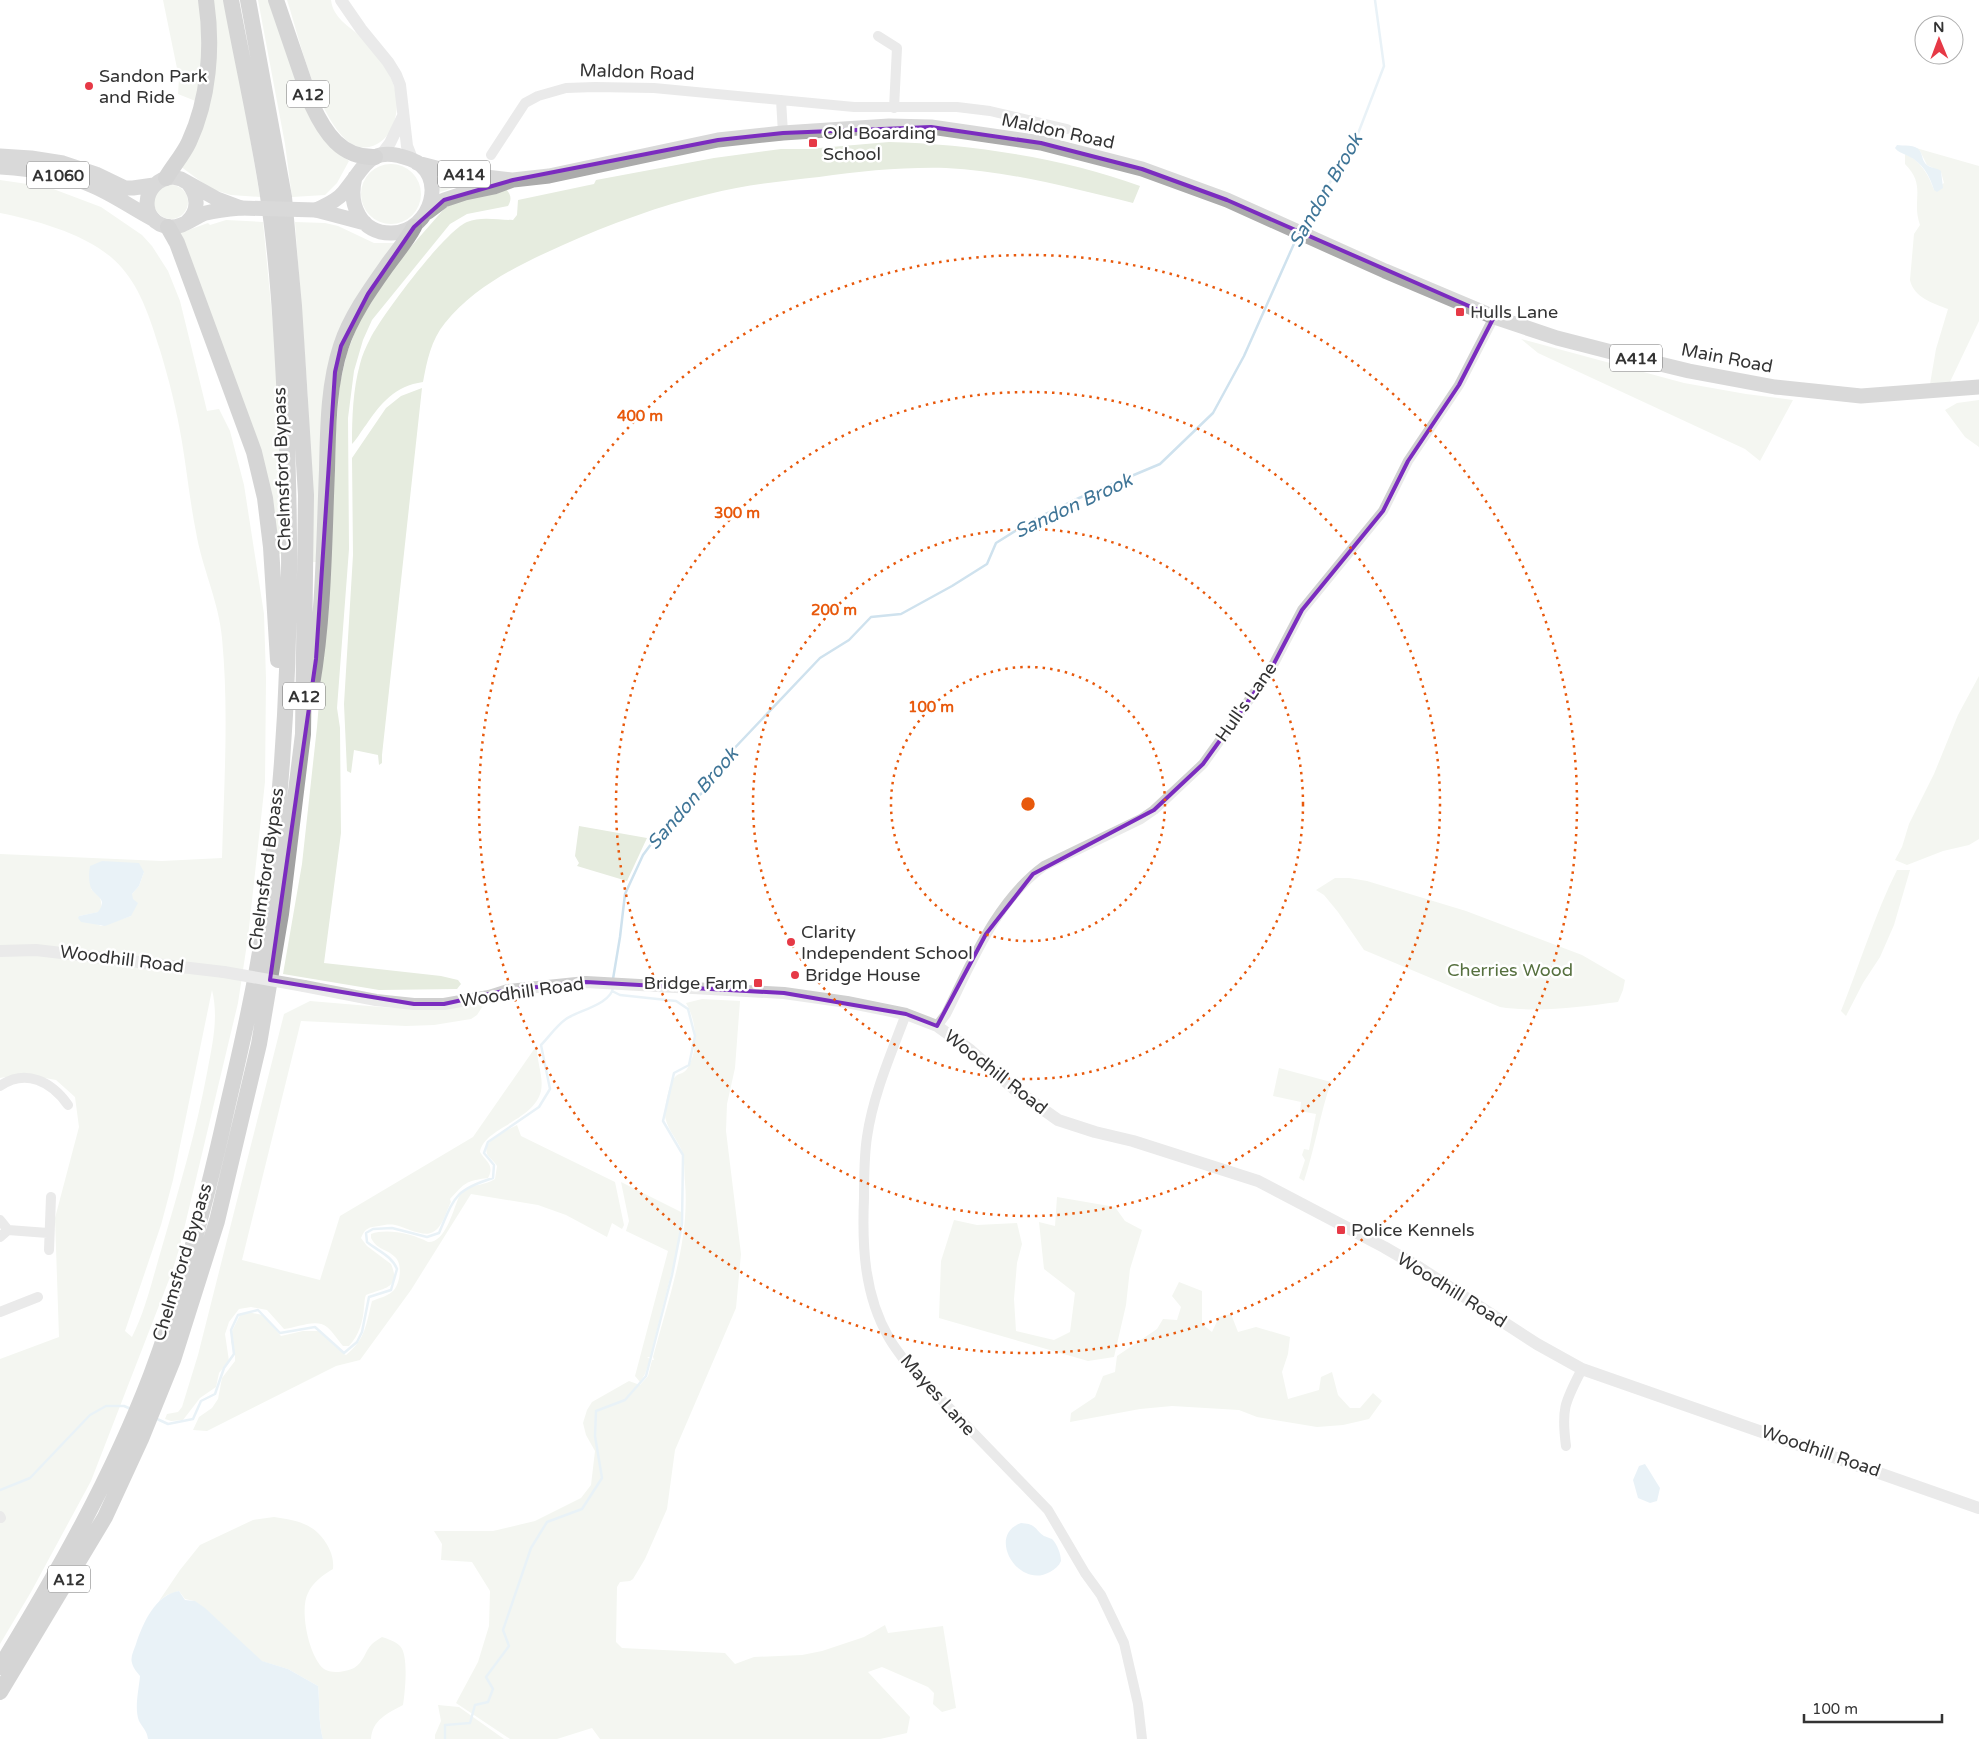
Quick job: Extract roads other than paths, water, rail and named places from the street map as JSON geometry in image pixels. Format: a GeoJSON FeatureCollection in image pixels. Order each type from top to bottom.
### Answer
{"type":"FeatureCollection","features":[{"type":"Feature","properties":{"kind":"highway"},"geometry":{"type":"LineString","coordinates":[[160,181],[188,144],[202,107],[209,56],[209,17],[206,0]]}},
{"type":"Feature","properties":{"kind":"highway","name":"Chelmsford Bypass"},"geometry":{"type":"LineString","coordinates":[[158,1377],[217,1153],[250,1005],[267,905],[282,750],[290,596],[289,482],[280,308],[268,197],[231,0]]}},
{"type":"Feature","properties":{"kind":"highway","name":"Chelmsford Bypass"},"geometry":{"type":"LineString","coordinates":[[0,1692],[105,1517],[123,1459],[158,1377],[217,1221],[259,1044],[281,914],[303,734],[306,495],[294,306],[284,197],[248,0]]}},
{"type":"Feature","properties":{"kind":"highway","name":"A12"},"geometry":{"type":"LineString","coordinates":[[276,0],[319,121],[340,146],[351,154],[362,157],[378,156]]}},
{"type":"Feature","properties":{"kind":"highway","name":"A12"},"geometry":{"type":"LineString","coordinates":[[168,227],[177,243],[226,372],[254,452],[266,498],[271,547],[282,750]]}},
{"type":"Feature","properties":{"kind":"highway","name":"A12"},"geometry":{"type":"LineString","coordinates":[[303,734],[316,659],[329,425],[335,372],[341,346],[354,318],[368,294],[414,227]]}},
{"type":"Feature","properties":{"kind":"highway","name":"Chelmsford Bypass"},"geometry":{"type":"LineString","coordinates":[[0,1667],[86,1517],[123,1459]]}},
{"type":"Feature","properties":{"kind":"main road","name":"Maldon Road"},"geometry":{"type":"LineString","coordinates":[[415,161],[460,174],[513,180],[549,176],[718,140],[783,133],[889,126],[931,127],[1041,143],[1142,169],[1227,200],[1311,237]]}},
{"type":"Feature","properties":{"kind":"main road"},"geometry":{"type":"LineString","coordinates":[[241,208],[217,199],[174,177],[160,181],[148,192],[146,202],[148,211],[153,219],[168,227],[181,226],[216,211],[241,208],[316,210],[365,224],[380,232],[391,234],[403,232],[414,227],[428,212],[431,204],[432,186],[427,173],[415,161],[394,155],[378,156],[362,166],[343,193],[334,201],[316,210]]}},
{"type":"Feature","properties":{"kind":"main road","name":"A1060"},"geometry":{"type":"LineString","coordinates":[[0,156],[63,163],[96,174],[125,188],[133,188],[160,181]]}},
{"type":"Feature","properties":{"kind":"main road","name":"A1060"},"geometry":{"type":"LineString","coordinates":[[0,167],[38,170],[69,177],[92,185],[153,219]]}},
{"type":"Feature","properties":{"kind":"main road"},"geometry":{"type":"LineString","coordinates":[[355,178],[352,190],[353,204],[358,216],[365,224]]}},
{"type":"Feature","properties":{"kind":"main road","name":"Maldon Road"},"geometry":{"type":"LineString","coordinates":[[428,212],[444,200],[513,180]]}},
{"type":"Feature","properties":{"kind":"main road"},"geometry":{"type":"LineString","coordinates":[[187,222],[195,212],[197,204],[196,197],[188,183]]}},
{"type":"Feature","properties":{"kind":"main road","name":"Main Road"},"geometry":{"type":"LineString","coordinates":[[1311,237],[1385,271],[1494,317],[1557,338],[1689,371],[1775,387],[1862,396],[1979,387]]}},
{"type":"Feature","properties":{"kind":"street"},"geometry":{"type":"LineString","coordinates":[[341,0],[360,29],[388,62],[396,75],[402,93],[403,116],[408,146],[415,161]]}},
{"type":"Feature","properties":{"kind":"street"},"geometry":{"type":"LineString","coordinates":[[878,36],[897,48],[894,108]]}},
{"type":"Feature","properties":{"kind":"street","name":"Maldon Road"},"geometry":{"type":"LineString","coordinates":[[491,155],[526,102],[538,96],[566,88],[654,88],[854,107],[957,107],[990,111],[1067,130]]}},
{"type":"Feature","properties":{"kind":"street"},"geometry":{"type":"LineString","coordinates":[[781,100],[783,133]]}},
{"type":"Feature","properties":{"kind":"street"},"geometry":{"type":"LineString","coordinates":[[378,156],[390,143],[403,116]]}},
{"type":"Feature","properties":{"kind":"street","name":"Hull's Lane"},"geometry":{"type":"LineString","coordinates":[[937,1026],[946,1014],[986,934],[1024,883],[1044,866],[1124,827],[1154,810],[1203,764],[1270,670],[1302,610],[1383,512],[1408,462],[1459,385],[1494,317]]}},
{"type":"Feature","properties":{"kind":"street","name":"Woodhill Road"},"geometry":{"type":"LineString","coordinates":[[0,951],[36,950],[224,972],[376,1000],[414,1004],[444,1004],[489,996],[508,990],[586,982],[784,993],[847,1002],[906,1014],[937,1026],[969,1049],[1013,1088],[1058,1120],[1096,1132],[1133,1140],[1258,1181],[1384,1247],[1420,1268],[1537,1344],[1582,1369],[1979,1508]]}},
{"type":"Feature","properties":{"kind":"street","name":"Mayes Lane"},"geometry":{"type":"LineString","coordinates":[[906,1014],[875,1101],[867,1136],[863,1227],[868,1287],[889,1338],[906,1363],[979,1440],[1012,1470],[1048,1510],[1085,1573],[1101,1595],[1124,1643],[1138,1704],[1142,1739]]}},
{"type":"Feature","properties":{"kind":"street"},"geometry":{"type":"LineString","coordinates":[[0,1086],[20,1076],[43,1081],[59,1092],[68,1105]]}},
{"type":"Feature","properties":{"kind":"street"},"geometry":{"type":"LineString","coordinates":[[49,1250],[48,1233],[51,1197]]}},
{"type":"Feature","properties":{"kind":"street"},"geometry":{"type":"LineString","coordinates":[[0,1220],[8,1230]]}},
{"type":"Feature","properties":{"kind":"street"},"geometry":{"type":"LineString","coordinates":[[0,1237],[8,1230],[48,1233]]}},
{"type":"Feature","properties":{"kind":"street"},"geometry":{"type":"LineString","coordinates":[[0,1312],[38,1297]]}},
{"type":"Feature","properties":{"kind":"street"},"geometry":{"type":"LineString","coordinates":[[1566,1446],[1563,1413],[1569,1394],[1582,1369]]}},
{"type":"Feature","properties":{"kind":"water"},"geometry":{"type":"Polygon","coordinates":[[[1897,145],[1913,146],[1918,149],[1925,163],[1941,171],[1943,188],[1937,192],[1934,190],[1928,174],[1922,166],[1897,150],[1895,148],[1897,145]]]}},
{"type":"Feature","properties":{"kind":"water"},"geometry":{"type":"Polygon","coordinates":[[[102,861],[139,863],[144,872],[139,886],[132,894],[133,899],[138,903],[131,916],[105,926],[81,922],[78,918],[79,916],[98,912],[101,908],[102,902],[92,890],[89,875],[90,866],[102,861]]]}},
{"type":"Feature","properties":{"kind":"water"},"geometry":{"type":"Polygon","coordinates":[[[1645,1464],[1660,1488],[1657,1501],[1650,1503],[1638,1498],[1633,1480],[1639,1466],[1645,1464]]]}},
{"type":"Feature","properties":{"kind":"water"},"geometry":{"type":"Polygon","coordinates":[[[1021,1523],[1033,1526],[1056,1544],[1061,1561],[1050,1572],[1038,1576],[1027,1574],[1010,1559],[1006,1549],[1006,1538],[1011,1529],[1021,1523]]]}},
{"type":"Feature","properties":{"kind":"water"},"geometry":{"type":"Polygon","coordinates":[[[179,1591],[185,1600],[195,1601],[205,1608],[262,1661],[288,1669],[318,1686],[323,1739],[148,1739],[138,1716],[137,1704],[140,1676],[133,1665],[132,1656],[142,1627],[151,1611],[163,1598],[179,1591]]]}},
{"type":"Feature","properties":{"kind":"waterway","name":"Sandon Brook"},"geometry":{"type":"LineString","coordinates":[[1302,227],[1354,144],[1384,66],[1375,0]]}},
{"type":"Feature","properties":{"kind":"waterway","name":"Sandon Brook"},"geometry":{"type":"LineString","coordinates":[[613,979],[625,894],[643,855],[663,828],[703,792],[728,755],[820,658],[849,640],[871,617],[901,614],[987,564],[996,543],[1033,520],[1079,498],[1160,464],[1213,413],[1244,356],[1297,237]]}},
{"type":"Feature","properties":{"kind":"waterway","name":"Sandon Brook"},"geometry":{"type":"LineString","coordinates":[[155,1418],[168,1424],[193,1419],[201,1401],[215,1394],[224,1368],[234,1354],[231,1330],[238,1315],[258,1310],[280,1333],[315,1327],[344,1353],[357,1342],[362,1332],[369,1297],[391,1290],[397,1269],[388,1257],[367,1242],[366,1233],[373,1229],[392,1228],[427,1237],[439,1233],[448,1211],[457,1197],[470,1187],[493,1178],[494,1165],[484,1153],[488,1142],[539,1107],[550,1089],[541,1045],[566,1019],[607,998],[613,987]]}},
{"type":"Feature","properties":{"kind":"waterway"},"geometry":{"type":"LineString","coordinates":[[445,1739],[445,1725],[470,1723],[475,1705],[488,1702],[493,1689],[486,1677],[509,1646],[503,1630],[531,1548],[547,1522],[582,1509],[602,1478],[595,1436],[596,1411],[625,1400],[646,1376],[672,1275],[682,1224],[683,1155],[663,1121],[674,1073],[689,1065],[695,1036],[688,1009],[676,1001],[620,995],[612,991]]}},
{"type":"Feature","properties":{"kind":"waterway","name":"Sandon Brook"},"geometry":{"type":"LineString","coordinates":[[0,1490],[30,1478],[90,1415],[106,1406],[124,1406],[131,1409]]}},
{"type":"Feature","properties":{"kind":"place","name":"Sandon Park and Ride"},"geometry":{"type":"Point","coordinates":[89,86]}},
{"type":"Feature","properties":{"kind":"place","name":"Old Boarding School"},"geometry":{"type":"Point","coordinates":[813,143]}},
{"type":"Feature","properties":{"kind":"place","name":"Hulls Lane"},"geometry":{"type":"Point","coordinates":[1460,312]}},
{"type":"Feature","properties":{"kind":"place","name":"Clarity Independent School"},"geometry":{"type":"Point","coordinates":[791,942]}},
{"type":"Feature","properties":{"kind":"place","name":"Bridge House"},"geometry":{"type":"Point","coordinates":[795,975]}},
{"type":"Feature","properties":{"kind":"place","name":"Bridge Farm"},"geometry":{"type":"Point","coordinates":[758,983]}},
{"type":"Feature","properties":{"kind":"place","name":"Police Kennels"},"geometry":{"type":"Point","coordinates":[1341,1230]}},
{"type":"Feature","properties":{"kind":"park label","name":"Cherries Wood"},"geometry":{"type":"Point","coordinates":[1510,970]}}]}
